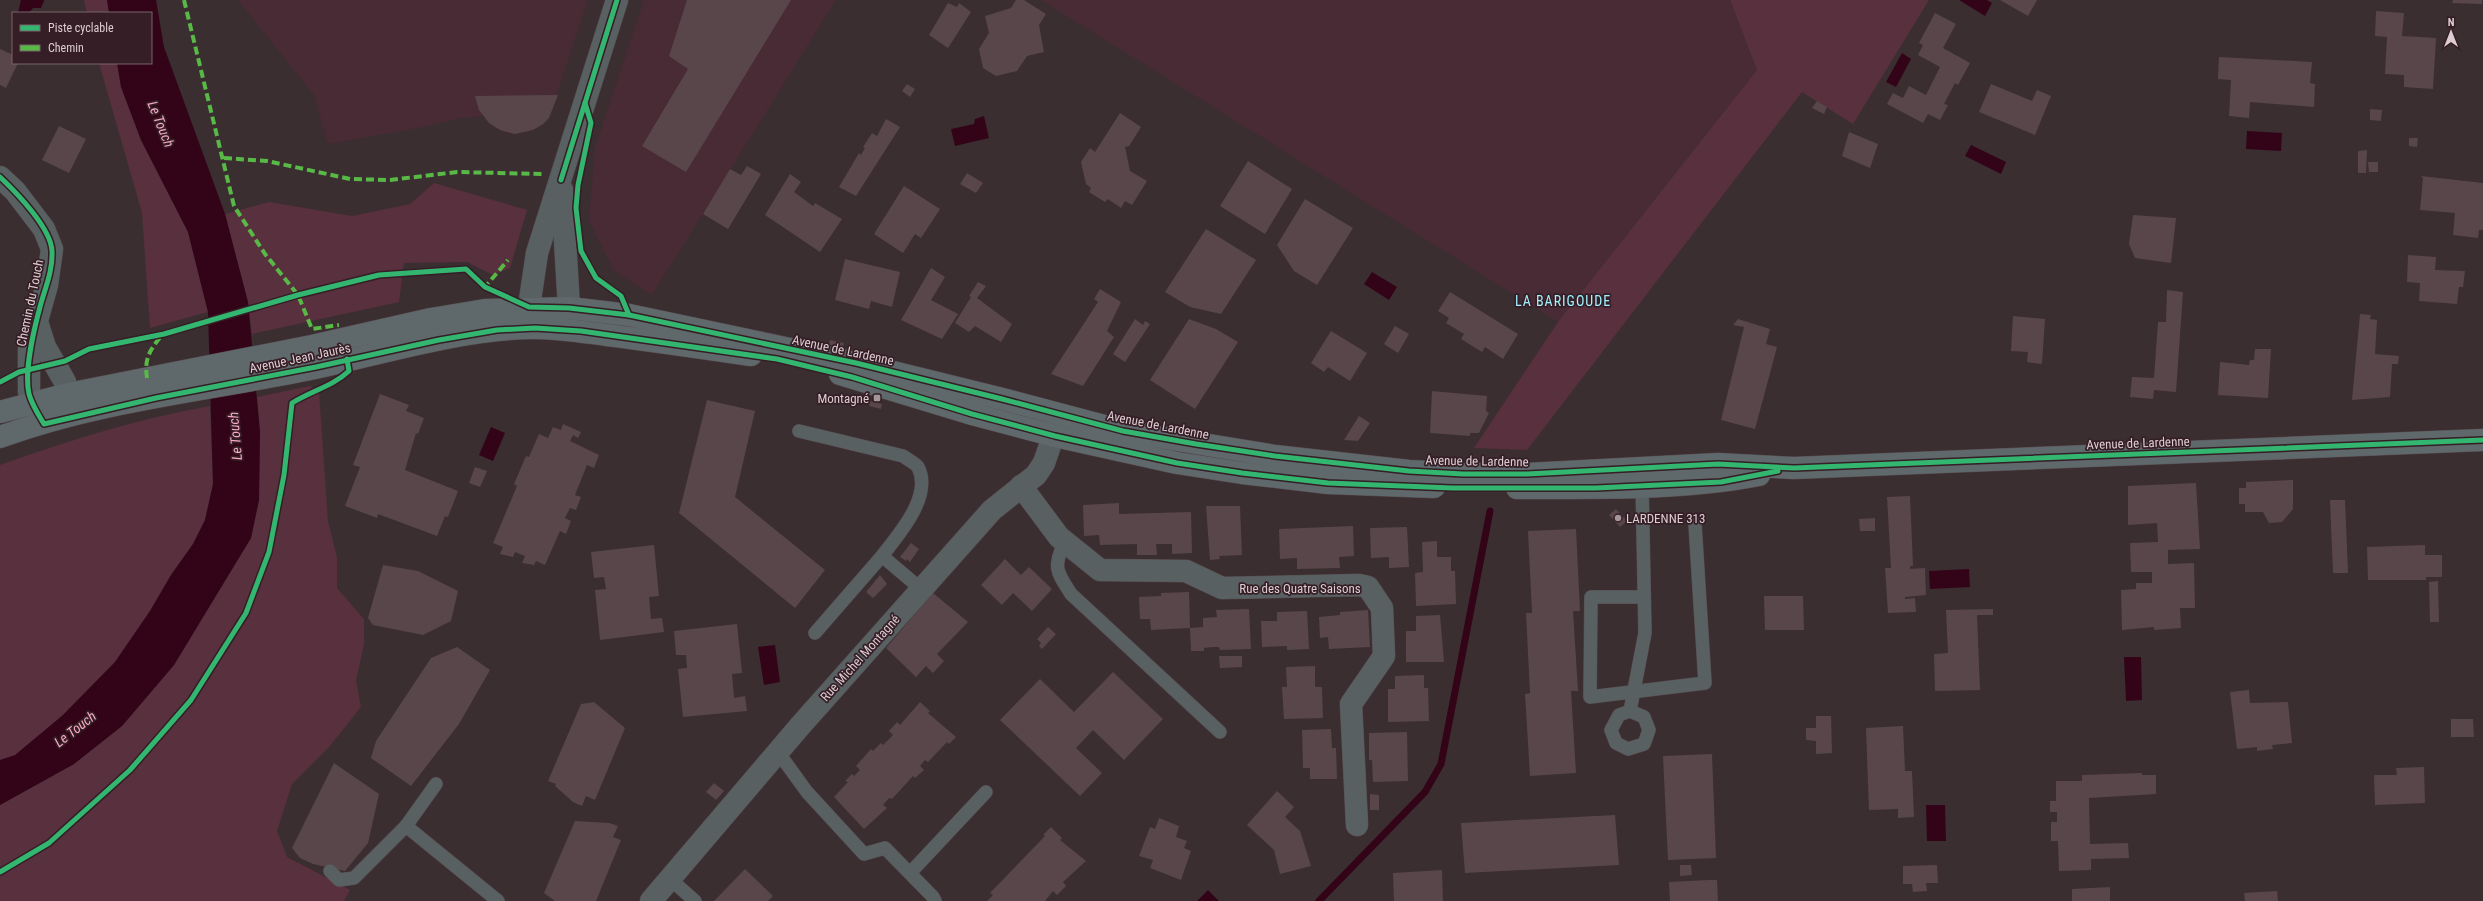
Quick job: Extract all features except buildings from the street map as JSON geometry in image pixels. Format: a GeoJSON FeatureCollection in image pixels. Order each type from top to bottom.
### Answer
{"type":"FeatureCollection","features":[{"type":"Feature","properties":{"kind":"main road","name":"Avenue de Lardenne"},"geometry":{"type":"LineString","coordinates":[[532,317],[569,308],[629,315],[856,363],[1002,398],[1058,426]]}},
{"type":"Feature","properties":{"kind":"main road","name":"Avenue Jean Jaurès"},"geometry":{"type":"LineString","coordinates":[[0,412],[68,394],[485,310],[532,317],[562,329]]}},
{"type":"Feature","properties":{"kind":"main road","name":"Avenue Jean Jaurès"},"geometry":{"type":"LineString","coordinates":[[0,437],[68,417],[156,398],[497,330],[532,317]]}},
{"type":"Feature","properties":{"kind":"main road","name":"Avenue de Lardenne"},"geometry":{"type":"LineString","coordinates":[[562,329],[777,359],[852,377],[972,414],[1058,426],[1123,431],[1275,456],[1409,471],[1463,474],[1643,477],[1721,482],[1794,468],[2483,440]]}},
{"type":"Feature","properties":{"kind":"street"},"geometry":{"type":"LineString","coordinates":[[532,317],[535,259],[617,0]]}},
{"type":"Feature","properties":{"kind":"street","name":"Chemin du Touch"},"geometry":{"type":"LineString","coordinates":[[0,177],[15,191],[44,229],[52,249],[47,285],[29,349],[29,392],[32,403],[44,424]]}},
{"type":"Feature","properties":{"kind":"street"},"geometry":{"type":"LineString","coordinates":[[561,180],[569,308],[562,329]]}},
{"type":"Feature","properties":{"kind":"street","name":"Chemin du Touch"},"geometry":{"type":"LineString","coordinates":[[37,322],[45,347],[65,382],[68,394],[68,417]]}},
{"type":"Feature","properties":{"kind":"street","name":"Rue Michel Montagné"},"geometry":{"type":"LineString","coordinates":[[651,901],[778,752],[992,510],[1036,475],[1044,463],[1058,426]]}},
{"type":"Feature","properties":{"kind":"street","name":"Rue des Quatre Saisons"},"geometry":{"type":"LineString","coordinates":[[1021,486],[1065,542],[1100,570],[1186,571],[1222,588],[1359,585],[1368,587],[1382,608],[1384,656],[1351,704],[1357,825]]}},
{"type":"Feature","properties":{"kind":"lane"},"geometry":{"type":"LineString","coordinates":[[799,431],[903,456],[917,466],[922,482],[912,517],[882,556],[815,633]]}},
{"type":"Feature","properties":{"kind":"lane"},"geometry":{"type":"LineString","coordinates":[[1630,711],[1645,633],[1643,477]]}},
{"type":"Feature","properties":{"kind":"lane"},"geometry":{"type":"LineString","coordinates":[[1644,597],[1591,597],[1590,697],[1705,683],[1695,524]]}},
{"type":"Feature","properties":{"kind":"lane"},"geometry":{"type":"LineString","coordinates":[[1065,542],[1059,554],[1057,573],[1071,594],[1220,732]]}},
{"type":"Feature","properties":{"kind":"lane"},"geometry":{"type":"LineString","coordinates":[[882,556],[921,589]]}},
{"type":"Feature","properties":{"kind":"lane"},"geometry":{"type":"LineString","coordinates":[[778,752],[807,792],[864,854],[885,848],[933,897],[935,901]]}},
{"type":"Feature","properties":{"kind":"lane"},"geometry":{"type":"LineString","coordinates":[[330,871],[339,880],[354,878],[406,826],[436,784]]}},
{"type":"Feature","properties":{"kind":"lane"},"geometry":{"type":"LineString","coordinates":[[910,873],[986,792]]}},
{"type":"Feature","properties":{"kind":"lane"},"geometry":{"type":"LineString","coordinates":[[406,826],[498,901]]}},
{"type":"Feature","properties":{"kind":"lane"},"geometry":{"type":"LineString","coordinates":[[670,879],[695,901]]}},
{"type":"Feature","properties":{"kind":"shaded area"},"geometry":{"type":"Polygon","coordinates":[[[84,0],[107,0],[109,12],[87,12],[84,0]]]}},
{"type":"Feature","properties":{"kind":"shaded area"},"geometry":{"type":"Polygon","coordinates":[[[238,0],[588,0],[549,118],[533,130],[515,134],[508,133],[495,128],[483,116],[462,118],[423,127],[328,144],[314,95],[238,0]]]}},
{"type":"Feature","properties":{"kind":"shaded area"},"geometry":{"type":"Polygon","coordinates":[[[644,0],[836,0],[652,295],[614,271],[589,221],[595,148],[644,0]]]}},
{"type":"Feature","properties":{"kind":"shaded area"},"geometry":{"type":"Polygon","coordinates":[[[1041,0],[1730,0],[1757,70],[1558,322],[1041,0]]]}},
{"type":"Feature","properties":{"kind":"shaded area"},"geometry":{"type":"Polygon","coordinates":[[[1730,0],[1929,0],[1853,124],[1802,92],[1527,450],[1474,448],[1558,322],[1757,70],[1730,0]]]}},
{"type":"Feature","properties":{"kind":"shaded area"},"geometry":{"type":"Polygon","coordinates":[[[99,64],[117,64],[121,87],[141,140],[188,232],[208,312],[150,328],[142,213],[99,64]]]}},
{"type":"Feature","properties":{"kind":"shaded area"},"geometry":{"type":"Polygon","coordinates":[[[434,183],[527,210],[510,268],[493,275],[467,262],[404,263],[399,302],[252,334],[248,302],[225,214],[269,202],[352,216],[410,204],[434,183]]]}},
{"type":"Feature","properties":{"kind":"shaded area"},"geometry":{"type":"Polygon","coordinates":[[[310,386],[319,392],[328,521],[337,558],[337,588],[364,619],[364,645],[356,680],[361,707],[329,747],[292,784],[277,831],[287,857],[350,890],[344,901],[0,901],[0,805],[74,764],[122,726],[174,665],[251,538],[259,500],[260,432],[257,397],[310,386]]]}},
{"type":"Feature","properties":{"kind":"shaded area"},"geometry":{"type":"Polygon","coordinates":[[[210,406],[213,484],[205,520],[193,544],[171,575],[150,611],[115,662],[63,715],[15,756],[0,760],[0,465],[104,431],[156,417],[210,406]]]}},
{"type":"Feature","properties":{"kind":"water"},"geometry":{"type":"Polygon","coordinates":[[[21,0],[44,0],[41,8],[33,8],[30,12],[18,12],[21,0]]]}},
{"type":"Feature","properties":{"kind":"water","name":"Le Touch"},"geometry":{"type":"Polygon","coordinates":[[[107,0],[156,0],[164,47],[225,214],[248,302],[260,432],[259,500],[251,538],[174,665],[122,726],[74,764],[0,805],[0,760],[15,755],[63,715],[115,662],[150,611],[171,575],[193,544],[205,520],[213,484],[208,312],[188,232],[141,140],[121,87],[117,64],[152,64],[152,12],[109,12],[107,0]]]}},
{"type":"Feature","properties":{"kind":"water"},"geometry":{"type":"Polygon","coordinates":[[[1959,0],[1987,0],[1992,3],[1985,16],[1959,0]]]}},
{"type":"Feature","properties":{"kind":"water"},"geometry":{"type":"Polygon","coordinates":[[[1902,53],[1911,59],[1896,87],[1886,82],[1902,53]]]}},
{"type":"Feature","properties":{"kind":"water"},"geometry":{"type":"Polygon","coordinates":[[[984,116],[989,138],[955,146],[951,129],[974,124],[975,119],[984,116]]]}},
{"type":"Feature","properties":{"kind":"water"},"geometry":{"type":"Polygon","coordinates":[[[2247,131],[2282,133],[2281,151],[2246,149],[2247,131]]]}},
{"type":"Feature","properties":{"kind":"water"},"geometry":{"type":"Polygon","coordinates":[[[1971,145],[2006,162],[2001,174],[1965,156],[1971,145]]]}},
{"type":"Feature","properties":{"kind":"water"},"geometry":{"type":"Polygon","coordinates":[[[1372,272],[1397,287],[1389,300],[1364,284],[1372,272]]]}},
{"type":"Feature","properties":{"kind":"water"},"geometry":{"type":"Polygon","coordinates":[[[491,427],[505,433],[493,461],[479,455],[491,427]]]}},
{"type":"Feature","properties":{"kind":"water"},"geometry":{"type":"Polygon","coordinates":[[[1969,569],[1970,587],[1930,589],[1929,571],[1969,569]]]}},
{"type":"Feature","properties":{"kind":"water"},"geometry":{"type":"Polygon","coordinates":[[[775,645],[780,682],[764,685],[758,647],[775,645]]]}},
{"type":"Feature","properties":{"kind":"water"},"geometry":{"type":"Polygon","coordinates":[[[2124,657],[2141,657],[2142,700],[2126,701],[2124,657]]]}},
{"type":"Feature","properties":{"kind":"water"},"geometry":{"type":"Polygon","coordinates":[[[1926,805],[1945,805],[1946,841],[1927,841],[1926,805]]]}},
{"type":"Feature","properties":{"kind":"water"},"geometry":{"type":"Polygon","coordinates":[[[1208,890],[1219,901],[1197,901],[1208,890]]]}},
{"type":"Feature","properties":{"kind":"waterway"},"geometry":{"type":"LineString","coordinates":[[1319,901],[1425,792],[1441,764],[1490,511]]}},
{"type":"Feature","properties":{"kind":"marked path"},"geometry":{"type":"LineString","coordinates":[[184,0],[234,206],[265,254],[298,295],[312,329],[339,325]]}},
{"type":"Feature","properties":{"kind":"marked path"},"geometry":{"type":"LineString","coordinates":[[224,158],[267,161],[350,179],[390,180],[457,172],[543,174]]}},
{"type":"Feature","properties":{"kind":"marked path"},"geometry":{"type":"LineString","coordinates":[[483,286],[485,287],[508,260]]}},
{"type":"Feature","properties":{"kind":"marked path"},"geometry":{"type":"LineString","coordinates":[[147,378],[147,360],[154,345],[162,335]]}},
{"type":"Feature","properties":{"kind":"cycle path"},"geometry":{"type":"LineString","coordinates":[[561,180],[617,0]]}},
{"type":"Feature","properties":{"kind":"cycle path"},"geometry":{"type":"LineString","coordinates":[[585,103],[591,123],[578,185],[576,208],[581,251],[596,278],[621,296],[629,315]]}},
{"type":"Feature","properties":{"kind":"cycle path"},"geometry":{"type":"LineString","coordinates":[[0,177],[32,211],[46,232],[52,251],[50,272],[33,338],[28,374],[30,398],[44,424],[156,398],[316,367],[439,340],[497,330],[535,328],[581,331],[777,359],[852,377],[972,414],[1055,436],[1177,463],[1242,473],[1328,483],[1452,488],[1596,488],[1721,482],[1778,471]]}},
{"type":"Feature","properties":{"kind":"cycle path"},"geometry":{"type":"LineString","coordinates":[[0,382],[19,372],[65,361],[89,349],[164,334],[298,295],[379,275],[466,269],[485,287],[529,307],[569,308],[629,315],[856,363],[1123,431],[1275,456],[1409,471],[1463,474],[1527,474],[1718,464],[1794,468],[2483,440]]}},
{"type":"Feature","properties":{"kind":"cycle path"},"geometry":{"type":"LineString","coordinates":[[0,872],[49,843],[130,770],[191,700],[246,613],[269,552],[284,475],[292,403],[329,385],[343,376],[349,371],[347,359]]}},
{"type":"Feature","properties":{"kind":"place","name":"Montagné"},"geometry":{"type":"Point","coordinates":[877,398]}},
{"type":"Feature","properties":{"kind":"place","name":"LARDENNE 313"},"geometry":{"type":"Point","coordinates":[1618,518]}},
{"type":"Feature","properties":{"kind":"district","name":"LA BARIGOUDE"},"geometry":{"type":"Point","coordinates":[1563,301]}}]}
